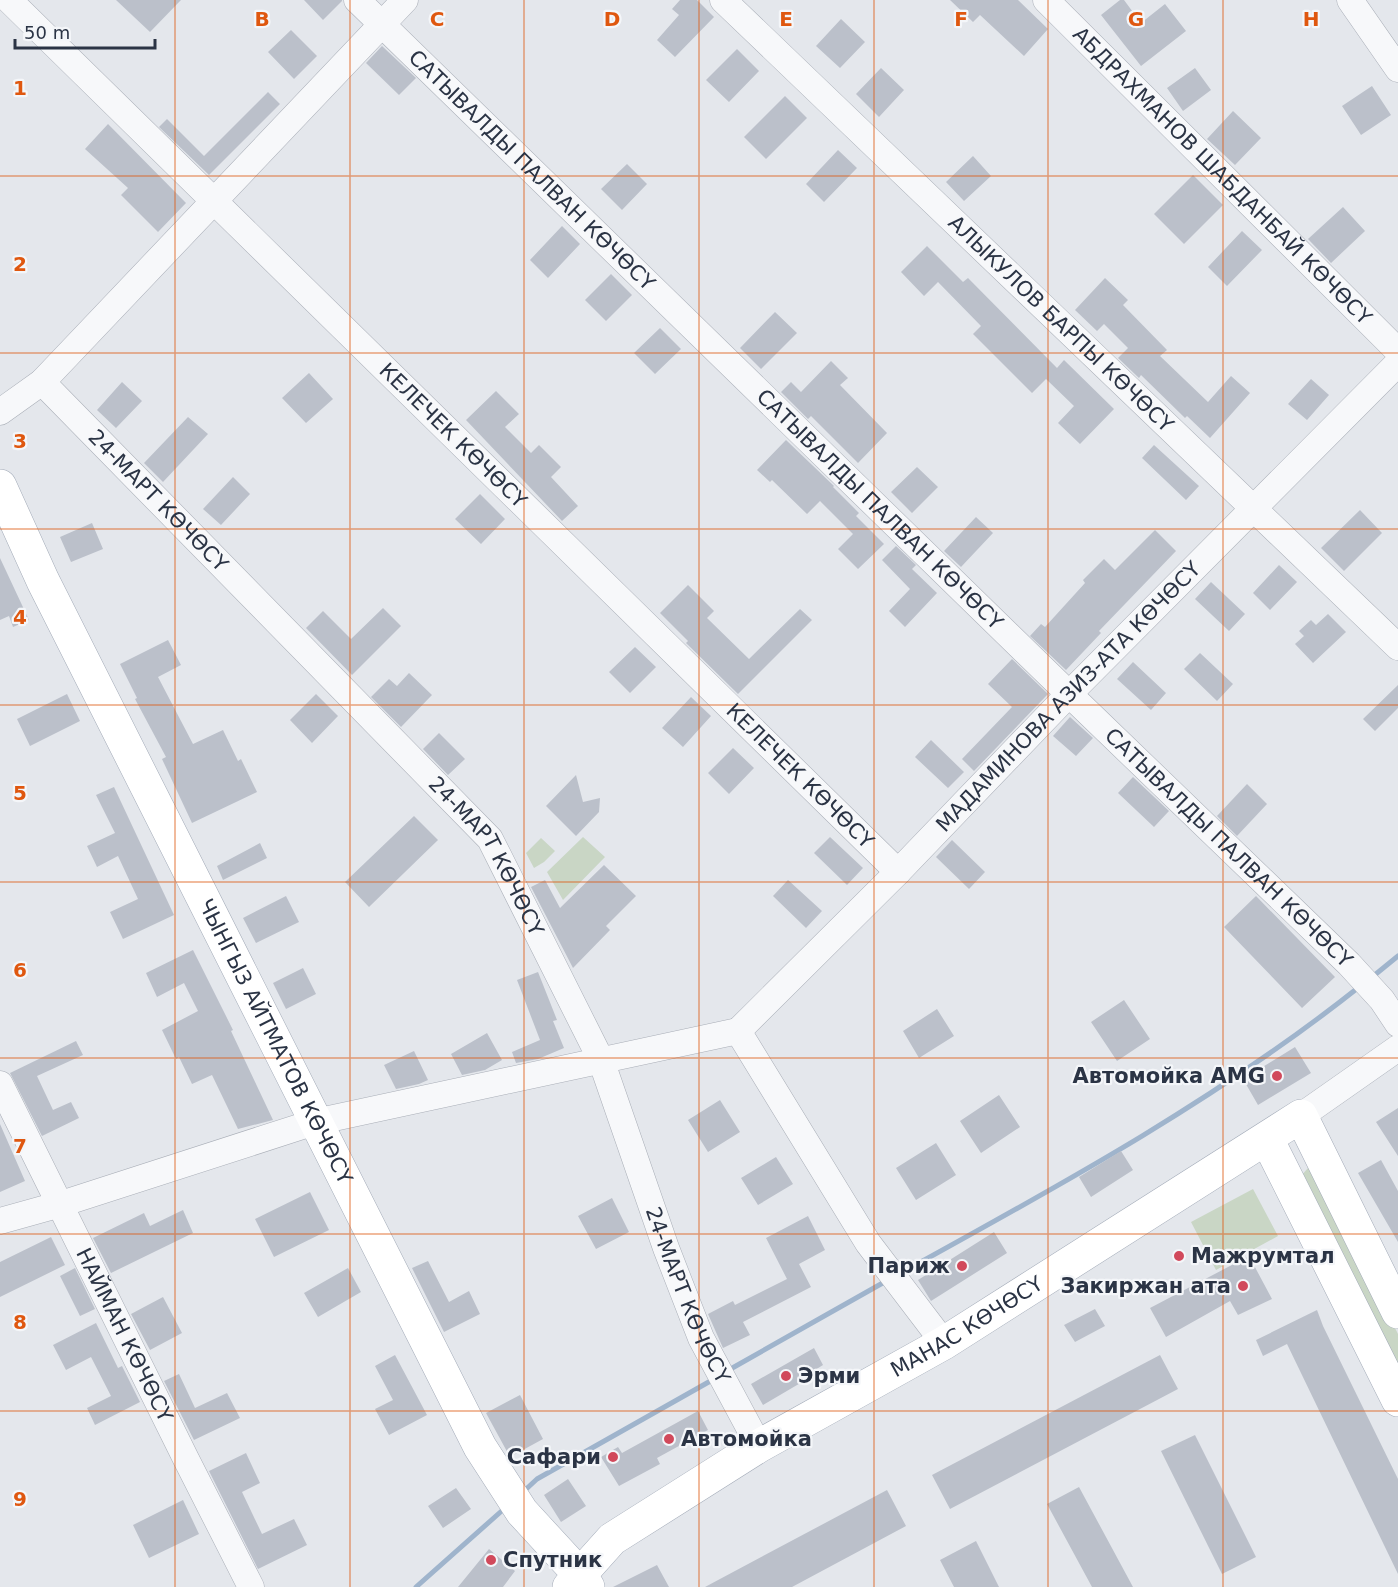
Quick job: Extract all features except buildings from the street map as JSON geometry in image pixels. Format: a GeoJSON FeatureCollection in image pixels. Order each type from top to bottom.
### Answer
{"type":"FeatureCollection","features":[{"type":"Feature","properties":{"kind":"main road","name":"ЧЫНГЫЗ АЙТМАТОВ КӨЧӨСҮ"},"geometry":{"type":"LineString","coordinates":[[0,486],[43,581],[480,1447],[513,1499],[579,1583]]}},
{"type":"Feature","properties":{"kind":"main road","name":"МАНАС КӨЧӨСҮ"},"geometry":{"type":"LineString","coordinates":[[579,1583],[612,1539],[759,1446],[944,1343],[1301,1116]]}},
{"type":"Feature","properties":{"kind":"main road"},"geometry":{"type":"LineString","coordinates":[[1301,1116],[1398,1312]]}},
{"type":"Feature","properties":{"kind":"main road"},"geometry":{"type":"LineString","coordinates":[[1267,1139],[1398,1400]]}},
{"type":"Feature","properties":{"kind":"street","name":"КЕЛЕЧЕК КӨЧӨСҮ"},"geometry":{"type":"LineString","coordinates":[[9,0],[898,872]]}},
{"type":"Feature","properties":{"kind":"street","name":"САТЫВАЛДЫ ПАЛВАН КӨЧӨСҮ"},"geometry":{"type":"LineString","coordinates":[[357,0],[1349,964],[1382,1000],[1398,1024]]}},
{"type":"Feature","properties":{"kind":"street"},"geometry":{"type":"LineString","coordinates":[[0,412],[42,382],[405,0]]}},
{"type":"Feature","properties":{"kind":"street","name":"АЛЫКУЛОВ БАРПЫ КӨЧӨСҮ"},"geometry":{"type":"LineString","coordinates":[[723,0],[1398,647]]}},
{"type":"Feature","properties":{"kind":"street","name":"АБДРАХМАНОВ ШАБДАНБАЙ КӨЧӨСҮ"},"geometry":{"type":"LineString","coordinates":[[1046,0],[1398,351]]}},
{"type":"Feature","properties":{"kind":"street"},"geometry":{"type":"LineString","coordinates":[[1350,0],[1398,69]]}},
{"type":"Feature","properties":{"kind":"street","name":"МАДАМИНОВА АЗИЗ-АТА КӨЧӨСҮ"},"geometry":{"type":"LineString","coordinates":[[738,1031],[898,872],[1069,694],[1398,363]]}},
{"type":"Feature","properties":{"kind":"street","name":"24-МАРТ КӨЧӨСҮ"},"geometry":{"type":"LineString","coordinates":[[42,382],[490,839],[601,1060],[666,1248],[701,1338],[759,1446]]}},
{"type":"Feature","properties":{"kind":"street"},"geometry":{"type":"LineString","coordinates":[[0,1221],[61,1204],[315,1122],[738,1031],[868,1243],[944,1343]]}},
{"type":"Feature","properties":{"kind":"street","name":"МАНАС КӨЧӨСҮ"},"geometry":{"type":"LineString","coordinates":[[1301,1116],[1398,1048]]}},
{"type":"Feature","properties":{"kind":"street","name":"НАЙМАН КӨЧӨСҮ"},"geometry":{"type":"LineString","coordinates":[[0,1084],[251,1587]]}},
{"type":"Feature","properties":{"kind":"green space"},"geometry":{"type":"Polygon","coordinates":[[[583,837],[605,857],[563,900],[547,872],[583,837]]]}},
{"type":"Feature","properties":{"kind":"green space"},"geometry":{"type":"Polygon","coordinates":[[[541,838],[555,851],[534,868],[526,853],[541,838]]]}},
{"type":"Feature","properties":{"kind":"green space"},"geometry":{"type":"Polygon","coordinates":[[[1308,1168],[1314,1168],[1320,1177],[1398,1334],[1398,1371],[1301,1176],[1308,1168]]]}},
{"type":"Feature","properties":{"kind":"green space"},"geometry":{"type":"Polygon","coordinates":[[[1253,1189],[1278,1236],[1216,1270],[1191,1222],[1253,1189]]]}},
{"type":"Feature","properties":{"kind":"waterway"},"geometry":{"type":"LineString","coordinates":[[1371,978],[1398,956]]}},
{"type":"Feature","properties":{"kind":"waterway"},"geometry":{"type":"LineString","coordinates":[[899,1274],[1077,1175],[1193,1105],[1305,1028],[1359,987]]}},
{"type":"Feature","properties":{"kind":"waterway"},"geometry":{"type":"LineString","coordinates":[[727,1371],[888,1280]]}},
{"type":"Feature","properties":{"kind":"waterway"},"geometry":{"type":"LineString","coordinates":[[523,1492],[537,1479],[714,1379]]}},
{"type":"Feature","properties":{"kind":"waterway"},"geometry":{"type":"LineString","coordinates":[[416,1587],[505,1508]]}},
{"type":"Feature","properties":{"kind":"place","name":"Автомойка AMG"},"geometry":{"type":"Point","coordinates":[1277,1076]}},
{"type":"Feature","properties":{"kind":"place","name":"Мажрумтал"},"geometry":{"type":"Point","coordinates":[1179,1256]}},
{"type":"Feature","properties":{"kind":"place","name":"Париж"},"geometry":{"type":"Point","coordinates":[962,1266]}},
{"type":"Feature","properties":{"kind":"place","name":"Закиржан ата"},"geometry":{"type":"Point","coordinates":[1243,1286]}},
{"type":"Feature","properties":{"kind":"place","name":"Эрми"},"geometry":{"type":"Point","coordinates":[786,1376]}},
{"type":"Feature","properties":{"kind":"place","name":"Автомойка"},"geometry":{"type":"Point","coordinates":[669,1439]}},
{"type":"Feature","properties":{"kind":"place","name":"Сафари"},"geometry":{"type":"Point","coordinates":[613,1457]}},
{"type":"Feature","properties":{"kind":"place","name":"Спутник"},"geometry":{"type":"Point","coordinates":[491,1560]}}]}
